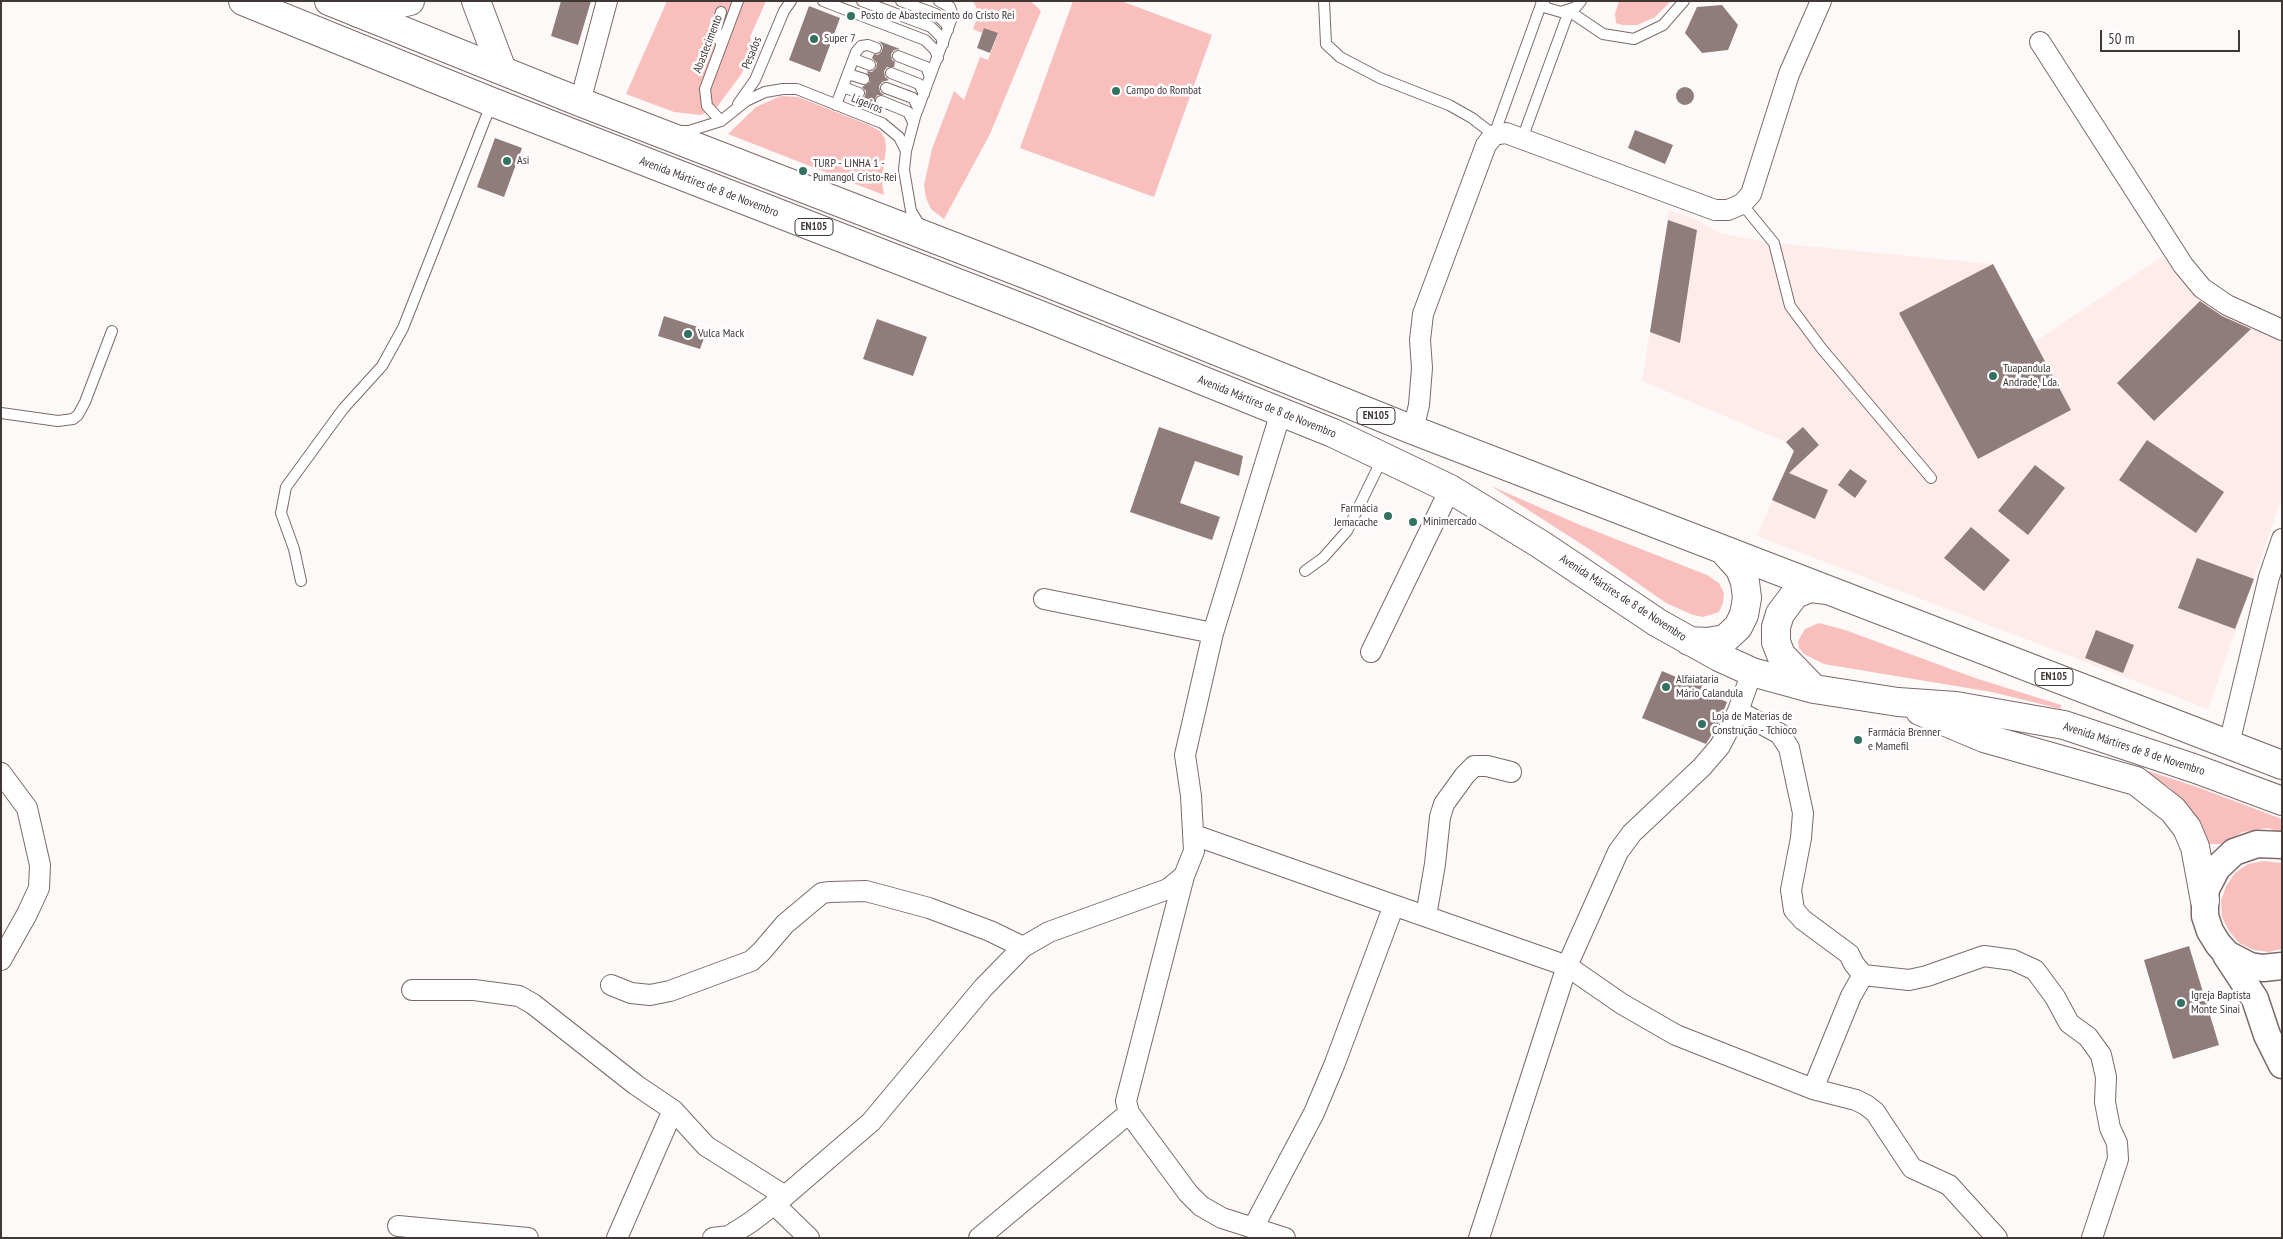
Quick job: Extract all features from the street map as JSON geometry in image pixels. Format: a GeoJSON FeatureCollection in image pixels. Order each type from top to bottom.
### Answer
{"type":"FeatureCollection","features":[{"type":"Feature","properties":{"kind":"main road","name":"Avenida Mártires de 8 de Novembro"},"geometry":{"type":"LineString","coordinates":[[243,1],[492,102],[1035,313],[1282,412],[1383,456],[1450,489],[1511,525],[1658,623],[1689,641],[1752,672],[1814,689],[1898,702],[1956,706],[2064,726],[2170,760],[2282,801]]}},
{"type":"Feature","properties":{"kind":"main road","name":"EN105"},"geometry":{"type":"LineString","coordinates":[[329,1],[580,102],[926,236],[1413,430],[2282,765]]}},
{"type":"Feature","properties":{"kind":"main road"},"geometry":{"type":"LineString","coordinates":[[358,13],[410,1]]}},
{"type":"Feature","properties":{"kind":"main road"},"geometry":{"type":"LineString","coordinates":[[476,1],[502,70]]}},
{"type":"Feature","properties":{"kind":"main road"},"geometry":{"type":"LineString","coordinates":[[1689,641],[1707,642],[1725,639],[1738,627],[1744,615],[1747,598],[1745,582],[1740,569],[1724,551]]}},
{"type":"Feature","properties":{"kind":"main road"},"geometry":{"type":"LineString","coordinates":[[1814,689],[1781,655],[1776,642],[1776,627],[1780,614],[1795,594],[1810,588],[1827,590]]}},
{"type":"Feature","properties":{"kind":"main road"},"geometry":{"type":"LineString","coordinates":[[1898,702],[1984,738],[2136,781],[2173,810],[2187,828],[2195,847],[2205,901]]}},
{"type":"Feature","properties":{"kind":"street"},"geometry":{"type":"LineString","coordinates":[[580,102],[607,1]]}},
{"type":"Feature","properties":{"kind":"street"},"geometry":{"type":"LineString","coordinates":[[1413,430],[1419,405],[1422,368],[1420,340],[1423,314],[1486,145],[1494,135],[1506,133],[1716,210],[1728,210],[1742,204],[1751,194],[1789,74],[1821,1]]}},
{"type":"Feature","properties":{"kind":"street"},"geometry":{"type":"LineString","coordinates":[[2040,42],[2183,265],[2202,288],[2227,305],[2282,330]]}},
{"type":"Feature","properties":{"kind":"street"},"geometry":{"type":"LineString","coordinates":[[1282,412],[1213,633],[1185,755],[1194,835],[1194,852],[1184,876],[1126,1101],[1129,1114],[1188,1193],[1201,1206],[1222,1218],[1285,1238]]}},
{"type":"Feature","properties":{"kind":"street"},"geometry":{"type":"LineString","coordinates":[[1371,652],[1450,489]]}},
{"type":"Feature","properties":{"kind":"street"},"geometry":{"type":"LineString","coordinates":[[2229,744],[2275,580],[2282,539]]}},
{"type":"Feature","properties":{"kind":"street"},"geometry":{"type":"LineString","coordinates":[[1044,599],[1213,633]]}},
{"type":"Feature","properties":{"kind":"street"},"geometry":{"type":"LineString","coordinates":[[1479,1238],[1567,966],[1618,852],[1632,833],[1702,766],[1720,746],[1738,711],[1752,672]]}},
{"type":"Feature","properties":{"kind":"street"},"geometry":{"type":"LineString","coordinates":[[1738,711],[1780,734],[1789,748],[1803,813],[1801,838],[1791,890],[1794,910],[1803,920],[1849,954],[1863,975],[1910,980],[1984,956],[2013,960],[2035,970],[2056,997],[2070,1023],[2088,1037],[2101,1056],[2106,1077],[2105,1102],[2110,1128],[2117,1143],[2118,1159],[2092,1238]]}},
{"type":"Feature","properties":{"kind":"street"},"geometry":{"type":"LineString","coordinates":[[1426,916],[1435,864],[1438,825],[1444,804],[1474,766],[1487,766],[1511,772]]}},
{"type":"Feature","properties":{"kind":"street"},"geometry":{"type":"LineString","coordinates":[[1,773],[27,808],[40,865],[39,888],[27,914],[1,960]]}},
{"type":"Feature","properties":{"kind":"street"},"geometry":{"type":"LineString","coordinates":[[1194,835],[1567,966],[1622,1004],[1676,1035],[1813,1089],[1856,1100],[1866,1105],[1875,1112],[1912,1168],[1949,1184],[1997,1238]]}},
{"type":"Feature","properties":{"kind":"street"},"geometry":{"type":"LineString","coordinates":[[2282,845],[2256,844],[2234,852],[2217,868],[2206,889],[2205,901],[2205,916],[2210,931],[2255,999],[2268,1035],[2282,1065]]}},
{"type":"Feature","properties":{"kind":"street"},"geometry":{"type":"LineString","coordinates":[[712,1238],[729,1236],[751,1222],[780,1200],[871,1122],[983,988],[1023,947],[1049,932],[1168,889],[1184,876]]}},
{"type":"Feature","properties":{"kind":"street"},"geometry":{"type":"LineString","coordinates":[[610,985],[630,994],[650,995],[670,991],[751,962],[785,924],[822,893],[830,892],[866,891],[929,908],[990,931],[1023,947]]}},
{"type":"Feature","properties":{"kind":"street"},"geometry":{"type":"LineString","coordinates":[[1253,1228],[1314,1113],[1335,1063],[1394,905]]}},
{"type":"Feature","properties":{"kind":"street"},"geometry":{"type":"LineString","coordinates":[[2218,944],[2238,961],[2250,966],[2263,968],[2282,966]]}},
{"type":"Feature","properties":{"kind":"street"},"geometry":{"type":"LineString","coordinates":[[1813,1089],[1851,996],[1863,975]]}},
{"type":"Feature","properties":{"kind":"street"},"geometry":{"type":"LineString","coordinates":[[412,990],[474,990],[519,996],[534,1004],[629,1079],[673,1110],[706,1146],[780,1200],[809,1238]]}},
{"type":"Feature","properties":{"kind":"street"},"geometry":{"type":"LineString","coordinates":[[617,1238],[673,1110]]}},
{"type":"Feature","properties":{"kind":"street"},"geometry":{"type":"LineString","coordinates":[[979,1238],[1129,1114]]}},
{"type":"Feature","properties":{"kind":"street"},"geometry":{"type":"LineString","coordinates":[[398,1226],[528,1238]]}},
{"type":"Feature","properties":{"kind":"lane","name":"Abastecimento"},"geometry":{"type":"LineString","coordinates":[[720,121],[708,106],[705,89],[738,1]]}},
{"type":"Feature","properties":{"kind":"lane"},"geometry":{"type":"LineString","coordinates":[[823,1],[925,40],[935,50],[938,58]]}},
{"type":"Feature","properties":{"kind":"lane"},"geometry":{"type":"LineString","coordinates":[[862,1],[931,27],[941,37],[943,44]]}},
{"type":"Feature","properties":{"kind":"lane"},"geometry":{"type":"LineString","coordinates":[[901,1],[936,14],[946,24],[948,30]]}},
{"type":"Feature","properties":{"kind":"lane"},"geometry":{"type":"LineString","coordinates":[[926,236],[911,211],[904,170],[906,151],[922,99],[953,15],[950,7],[939,1]]}},
{"type":"Feature","properties":{"kind":"lane"},"geometry":{"type":"LineString","coordinates":[[1324,1],[1326,44],[1340,57],[1380,78],[1448,105],[1472,118],[1494,135],[1542,2],[1554,11],[1569,11],[1604,34],[1634,39],[1663,25],[1684,1]]}},
{"type":"Feature","properties":{"kind":"lane"},"geometry":{"type":"LineString","coordinates":[[1522,139],[1569,11],[1581,1]]}},
{"type":"Feature","properties":{"kind":"lane","name":"Pesados"},"geometry":{"type":"LineString","coordinates":[[732,112],[755,80],[788,2]]}},
{"type":"Feature","properties":{"kind":"lane"},"geometry":{"type":"LineString","coordinates":[[721,12],[716,30],[721,44]]}},
{"type":"Feature","properties":{"kind":"lane"},"geometry":{"type":"LineString","coordinates":[[868,45],[868,70],[851,68],[868,45]]}},
{"type":"Feature","properties":{"kind":"lane"},"geometry":{"type":"LineString","coordinates":[[890,78],[926,67],[922,99]]}},
{"type":"Feature","properties":{"kind":"lane","name":"Ligeiros"},"geometry":{"type":"LineString","coordinates":[[836,105],[851,68]]}},
{"type":"Feature","properties":{"kind":"lane","name":"Ligeiros"},"geometry":{"type":"LineString","coordinates":[[851,68],[868,70]]}},
{"type":"Feature","properties":{"kind":"lane","name":"Ligeiros"},"geometry":{"type":"LineString","coordinates":[[851,68],[868,70]]}},
{"type":"Feature","properties":{"kind":"lane"},"geometry":{"type":"LineString","coordinates":[[890,78],[919,84],[922,99]]}},
{"type":"Feature","properties":{"kind":"lane","name":"Ligeiros"},"geometry":{"type":"LineString","coordinates":[[890,78],[908,112],[922,99]]}},
{"type":"Feature","properties":{"kind":"lane","name":"Ligeiros"},"geometry":{"type":"LineString","coordinates":[[890,78],[913,98],[922,99]]}},
{"type":"Feature","properties":{"kind":"lane","name":"Ligeiros"},"geometry":{"type":"LineString","coordinates":[[732,112],[765,92],[797,89],[882,123],[898,137],[906,151]]}},
{"type":"Feature","properties":{"kind":"lane"},"geometry":{"type":"LineString","coordinates":[[300,581],[294,549],[281,513],[286,487],[343,409],[382,366],[403,328],[492,102]]}},
{"type":"Feature","properties":{"kind":"lane"},"geometry":{"type":"LineString","coordinates":[[659,133],[689,130],[720,121],[732,112]]}},
{"type":"Feature","properties":{"kind":"lane"},"geometry":{"type":"LineString","coordinates":[[1742,204],[1774,243],[1790,306],[1822,349],[1932,478]]}},
{"type":"Feature","properties":{"kind":"lane"},"geometry":{"type":"LineString","coordinates":[[1,413],[58,421],[73,419],[78,415],[85,402],[112,331]]}},
{"type":"Feature","properties":{"kind":"lane"},"geometry":{"type":"LineString","coordinates":[[1305,571],[1323,558],[1347,531],[1383,456]]}},
{"type":"Feature","properties":{"kind":"shaded area"},"geometry":{"type":"Polygon","coordinates":[[[667,1],[766,1],[750,37],[754,51],[740,76],[717,107],[701,115],[674,112],[626,94],[667,1]]]}},
{"type":"Feature","properties":{"kind":"shaded area"},"geometry":{"type":"Polygon","coordinates":[[[973,1],[1031,1],[1041,11],[990,134],[944,219],[931,209],[926,198],[924,185],[932,149],[954,91],[964,100],[980,57],[988,60],[998,34],[985,28],[982,33],[973,29],[979,13],[973,1]]]}},
{"type":"Feature","properties":{"kind":"shaded area","name":"Campo do Rombat"},"geometry":{"type":"Polygon","coordinates":[[[1073,1],[1121,1],[1212,35],[1154,197],[1020,148],[1073,1]]]}},
{"type":"Feature","properties":{"kind":"shaded area"},"geometry":{"type":"Polygon","coordinates":[[[1619,1],[1671,1],[1655,17],[1637,25],[1622,25],[1616,23],[1615,14],[1619,1]]]}},
{"type":"Feature","properties":{"kind":"shaded area"},"geometry":{"type":"Polygon","coordinates":[[[781,96],[798,97],[880,131],[885,139],[886,148],[882,181],[884,195],[728,134],[756,107],[781,96]]]}},
{"type":"Feature","properties":{"kind":"shaded area"},"geometry":{"type":"Polygon","coordinates":[[[1669,210],[1697,220],[1719,233],[1774,243],[1993,264],[2035,342],[2163,256],[2200,301],[2282,339],[2282,497],[2208,709],[1757,536],[1785,471],[1802,460],[1786,442],[1642,381],[1669,210]]]}},
{"type":"Feature","properties":{"kind":"shaded area"},"geometry":{"type":"Polygon","coordinates":[[[1491,486],[1580,525],[1707,575],[1719,583],[1724,593],[1723,603],[1719,612],[1703,617],[1693,615],[1666,603],[1589,549],[1491,486]]]}},
{"type":"Feature","properties":{"kind":"shaded area"},"geometry":{"type":"Polygon","coordinates":[[[1819,623],[1845,630],[1975,678],[2061,705],[2061,709],[1992,692],[1824,664],[1804,654],[1799,648],[1798,641],[1805,629],[1819,623]]]}},
{"type":"Feature","properties":{"kind":"shaded area"},"geometry":{"type":"Polygon","coordinates":[[[2039,741],[2108,758],[2197,787],[2282,819],[2282,832],[2267,828],[2243,832],[2221,844],[2209,844],[2198,819],[2169,787],[2151,777],[2039,741]]]}},
{"type":"Feature","properties":{"kind":"shaded area"},"geometry":{"type":"Polygon","coordinates":[[[2264,861],[2282,863],[2282,949],[2268,952],[2254,950],[2239,943],[2229,931],[2222,917],[2221,901],[2226,886],[2235,873],[2248,864],[2264,861]]]}},
{"type":"Feature","properties":{"kind":"building"},"geometry":{"type":"Polygon","coordinates":[[[561,1],[591,1],[578,45],[551,36],[561,1]]]}},
{"type":"Feature","properties":{"kind":"building"},"geometry":{"type":"Polygon","coordinates":[[[1722,5],[1738,25],[1728,50],[1702,53],[1685,33],[1697,7],[1722,5]]]}},
{"type":"Feature","properties":{"kind":"building","name":"Super 7"},"geometry":{"type":"Polygon","coordinates":[[[809,6],[840,18],[820,72],[789,60],[809,6]]]}},
{"type":"Feature","properties":{"kind":"building"},"geometry":{"type":"Polygon","coordinates":[[[984,28],[998,33],[990,53],[977,48],[984,28]]]}},
{"type":"Feature","properties":{"kind":"building"},"geometry":{"type":"Polygon","coordinates":[[[879,41],[900,49],[894,50],[891,54],[892,60],[895,62],[894,67],[887,67],[884,71],[885,77],[889,80],[882,82],[879,86],[880,92],[884,95],[877,95],[875,99],[875,105],[879,107],[856,99],[861,100],[865,96],[866,91],[862,87],[870,82],[867,71],[872,72],[876,68],[877,63],[872,58],[874,54],[878,55],[882,51],[883,46],[879,41]]]}},
{"type":"Feature","properties":{"kind":"building"},"geometry":{"type":"Polygon","coordinates":[[[1681,87],[1689,87],[1694,92],[1692,103],[1681,105],[1676,100],[1676,92],[1681,87]]]}},
{"type":"Feature","properties":{"kind":"building"},"geometry":{"type":"Polygon","coordinates":[[[1635,130],[1673,145],[1665,164],[1628,148],[1635,130]]]}},
{"type":"Feature","properties":{"kind":"building"},"geometry":{"type":"Polygon","coordinates":[[[495,138],[522,148],[504,197],[477,187],[495,138]]]}},
{"type":"Feature","properties":{"kind":"building"},"geometry":{"type":"Polygon","coordinates":[[[1668,220],[1697,230],[1680,343],[1650,332],[1668,220]]]}},
{"type":"Feature","properties":{"kind":"building","name":"Tuapandula Andrade, Lda."},"geometry":{"type":"Polygon","coordinates":[[[1993,264],[2071,410],[1978,459],[1899,313],[1993,264]]]}},
{"type":"Feature","properties":{"kind":"building"},"geometry":{"type":"Polygon","coordinates":[[[2200,301],[2222,316],[2251,329],[2154,421],[2117,383],[2200,301]]]}},
{"type":"Feature","properties":{"kind":"building"},"geometry":{"type":"Polygon","coordinates":[[[664,316],[707,330],[700,349],[658,336],[664,316]]]}},
{"type":"Feature","properties":{"kind":"building"},"geometry":{"type":"Polygon","coordinates":[[[877,319],[927,337],[913,376],[863,359],[877,319]]]}},
{"type":"Feature","properties":{"kind":"building"},"geometry":{"type":"Polygon","coordinates":[[[1159,427],[1243,456],[1239,476],[1195,461],[1180,503],[1220,517],[1212,540],[1130,512],[1159,427]]]}},
{"type":"Feature","properties":{"kind":"building"},"geometry":{"type":"Polygon","coordinates":[[[1803,427],[1819,445],[1789,473],[1828,490],[1815,519],[1772,500],[1794,451],[1786,442],[1803,427]]]}},
{"type":"Feature","properties":{"kind":"building"},"geometry":{"type":"Polygon","coordinates":[[[2147,440],[2224,492],[2196,533],[2119,480],[2147,440]]]}},
{"type":"Feature","properties":{"kind":"building"},"geometry":{"type":"Polygon","coordinates":[[[2035,465],[2065,488],[2028,535],[1998,511],[2035,465]]]}},
{"type":"Feature","properties":{"kind":"building"},"geometry":{"type":"Polygon","coordinates":[[[1850,469],[1867,481],[1855,498],[1838,485],[1850,469]]]}},
{"type":"Feature","properties":{"kind":"building"},"geometry":{"type":"Polygon","coordinates":[[[1971,527],[2010,560],[1984,591],[1944,558],[1971,527]]]}},
{"type":"Feature","properties":{"kind":"building"},"geometry":{"type":"Polygon","coordinates":[[[2197,558],[2254,579],[2235,629],[2178,608],[2197,558]]]}},
{"type":"Feature","properties":{"kind":"building"},"geometry":{"type":"Polygon","coordinates":[[[2096,630],[2134,645],[2123,673],[2085,658],[2096,630]]]}},
{"type":"Feature","properties":{"kind":"building"},"geometry":{"type":"Polygon","coordinates":[[[1662,671],[1681,679],[1683,673],[1704,682],[1700,690],[1727,702],[1719,722],[1706,744],[1642,718],[1662,671]]]}},
{"type":"Feature","properties":{"kind":"building","name":"Igreja Baptista Monte Sinai"},"geometry":{"type":"Polygon","coordinates":[[[2189,946],[2219,1045],[2173,1059],[2144,960],[2189,946]]]}},
{"type":"Feature","properties":{"kind":"place","name":"Posto de Abastecimento do Cristo Rei"},"geometry":{"type":"Point","coordinates":[851,16]}},
{"type":"Feature","properties":{"kind":"place","name":"Super 7"},"geometry":{"type":"Point","coordinates":[814,39]}},
{"type":"Feature","properties":{"kind":"place","name":"Campo do Rombat"},"geometry":{"type":"Point","coordinates":[1116,91]}},
{"type":"Feature","properties":{"kind":"place","name":"Asi"},"geometry":{"type":"Point","coordinates":[507,161]}},
{"type":"Feature","properties":{"kind":"place","name":"TURP - LINHA 1 - Pumangol Cristo-Rei"},"geometry":{"type":"Point","coordinates":[803,171]}},
{"type":"Feature","properties":{"kind":"place","name":"Vulca Mack"},"geometry":{"type":"Point","coordinates":[688,334]}},
{"type":"Feature","properties":{"kind":"place","name":"Tuapandula Andrade, Lda."},"geometry":{"type":"Point","coordinates":[1993,376]}},
{"type":"Feature","properties":{"kind":"place","name":"Farmácia Jemacache"},"geometry":{"type":"Point","coordinates":[1388,516]}},
{"type":"Feature","properties":{"kind":"place","name":"Minimercado"},"geometry":{"type":"Point","coordinates":[1413,522]}},
{"type":"Feature","properties":{"kind":"place","name":"Alfaiataria Mário Calandula"},"geometry":{"type":"Point","coordinates":[1666,687]}},
{"type":"Feature","properties":{"kind":"place","name":"Loja de Materias de Construção - Tchioco"},"geometry":{"type":"Point","coordinates":[1702,724]}},
{"type":"Feature","properties":{"kind":"place","name":"Farmácia Brenner e Mamefil"},"geometry":{"type":"Point","coordinates":[1858,740]}},
{"type":"Feature","properties":{"kind":"place","name":"Igreja Baptista Monte Sinai"},"geometry":{"type":"Point","coordinates":[2181,1003]}}]}
